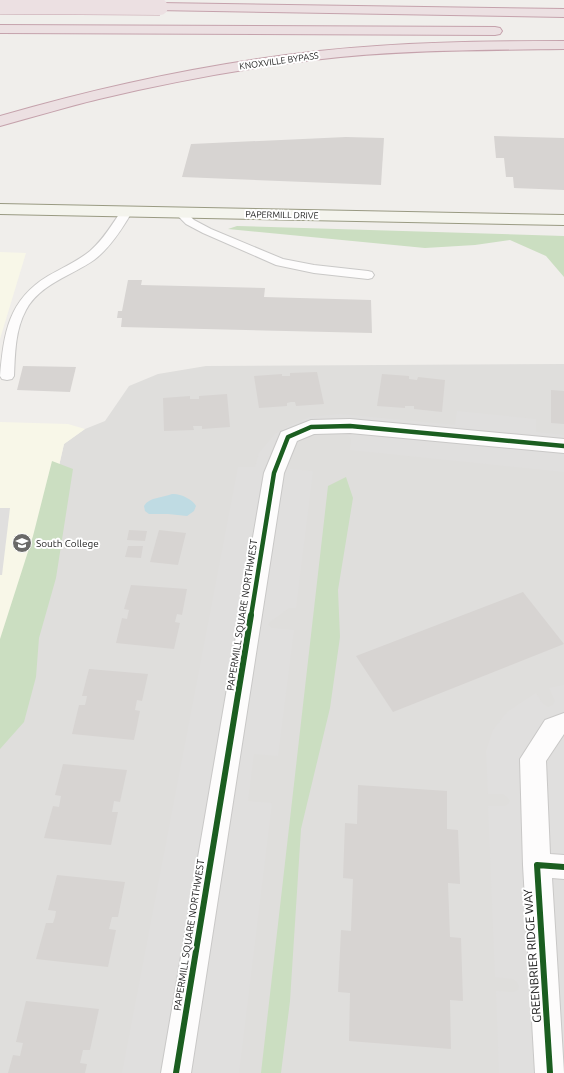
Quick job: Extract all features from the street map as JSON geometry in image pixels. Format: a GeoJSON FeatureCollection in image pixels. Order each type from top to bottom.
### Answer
{"type":"FeatureCollection","features":[{"type":"Feature","properties":{"kind":"highway"},"geometry":{"type":"LineString","coordinates":[[0,7],[46,0]]}},
{"type":"Feature","properties":{"kind":"highway"},"geometry":{"type":"LineString","coordinates":[[0,7],[160,7],[564,13]]}},
{"type":"Feature","properties":{"kind":"highway"},"geometry":{"type":"LineString","coordinates":[[0,29],[509,31]]}},
{"type":"Feature","properties":{"kind":"highway","name":"KNOXVILLE BYPASS"},"geometry":{"type":"LineString","coordinates":[[0,121],[47,107],[141,84],[210,71],[327,54],[487,45],[564,45]]}},
{"type":"Feature","properties":{"kind":"main road","name":"PAPERMILL DRIVE"},"geometry":{"type":"LineString","coordinates":[[0,209],[564,220]]}},
{"type":"Feature","properties":{"kind":"street","name":"PAPERMILL SQUARE NORTHWEST"},"geometry":{"type":"LineString","coordinates":[[176,1073],[274,473],[288,438],[311,427],[350,426],[564,446]]}},
{"type":"Feature","properties":{"kind":"street","name":"GREENBRIER RIDGE WAY"},"geometry":{"type":"LineString","coordinates":[[550,1073],[537,866],[533,759],[554,727],[564,723]]}},
{"type":"Feature","properties":{"kind":"street"},"geometry":{"type":"LineString","coordinates":[[537,866],[564,867]]}},
{"type":"Feature","properties":{"kind":"lane"},"geometry":{"type":"LineString","coordinates":[[7,376],[12,332],[20,309],[39,286],[90,257],[105,242],[126,212]]}},
{"type":"Feature","properties":{"kind":"lane"},"geometry":{"type":"LineString","coordinates":[[181,213],[190,222],[207,231],[280,262],[314,269],[368,275]]}},
{"type":"Feature","properties":{"kind":"shaded area"},"geometry":{"type":"Polygon","coordinates":[[[0,252],[26,253],[0,339],[0,252]]]}},
{"type":"Feature","properties":{"kind":"shaded area"},"geometry":{"type":"Polygon","coordinates":[[[564,364],[564,1073],[0,1073],[0,677],[51,501],[64,444],[85,429],[105,421],[129,386],[158,374],[206,366],[564,364]]]}},
{"type":"Feature","properties":{"kind":"shaded area"},"geometry":{"type":"Polygon","coordinates":[[[457,411],[536,419],[536,432],[564,435],[564,472],[350,450],[351,439],[348,435],[338,433],[313,435],[302,439],[293,449],[290,460],[290,469],[313,471],[296,608],[289,608],[268,625],[272,628],[294,630],[278,756],[254,754],[248,801],[272,803],[239,1073],[122,1073],[238,467],[255,467],[259,453],[275,434],[290,425],[310,417],[340,414],[455,425],[457,411]]]}},
{"type":"Feature","properties":{"kind":"shaded area","name":"South College"},"geometry":{"type":"Polygon","coordinates":[[[0,422],[68,424],[85,429],[64,444],[51,501],[0,677],[0,422]]]}},
{"type":"Feature","properties":{"kind":"shaded area"},"geometry":{"type":"Polygon","coordinates":[[[0,508],[10,508],[2,575],[0,575],[0,508]]]}},
{"type":"Feature","properties":{"kind":"shaded area"},"geometry":{"type":"Polygon","coordinates":[[[564,685],[564,1073],[499,1073],[496,991],[514,992],[518,990],[519,986],[513,979],[495,977],[488,806],[505,806],[510,801],[503,794],[488,794],[486,751],[493,730],[507,712],[536,693],[542,703],[548,707],[553,705],[555,701],[549,688],[564,685]]]}},
{"type":"Feature","properties":{"kind":"green space"},"geometry":{"type":"Polygon","coordinates":[[[237,226],[564,236],[564,277],[546,256],[510,240],[475,245],[425,248],[228,229],[237,226]]]}},
{"type":"Feature","properties":{"kind":"green space"},"geometry":{"type":"Polygon","coordinates":[[[52,461],[73,469],[56,578],[39,638],[36,677],[24,722],[0,749],[0,639],[33,536],[52,461]]]}},
{"type":"Feature","properties":{"kind":"green space"},"geometry":{"type":"Polygon","coordinates":[[[346,477],[353,498],[338,590],[340,637],[330,708],[301,829],[290,1001],[281,1073],[261,1073],[328,486],[346,477]]]}},
{"type":"Feature","properties":{"kind":"water"},"geometry":{"type":"Polygon","coordinates":[[[172,494],[182,496],[192,501],[196,506],[194,511],[187,516],[149,514],[145,511],[144,506],[149,501],[172,494]]]}},
{"type":"Feature","properties":{"kind":"building"},"geometry":{"type":"Polygon","coordinates":[[[494,136],[564,138],[564,190],[514,188],[513,177],[506,177],[504,158],[496,158],[494,136]]]}},
{"type":"Feature","properties":{"kind":"building"},"geometry":{"type":"Polygon","coordinates":[[[346,137],[384,138],[381,185],[182,177],[191,144],[346,137]]]}},
{"type":"Feature","properties":{"kind":"building"},"geometry":{"type":"Polygon","coordinates":[[[128,280],[142,280],[141,285],[265,288],[264,297],[371,300],[372,333],[121,327],[122,318],[117,318],[118,311],[122,311],[128,280]]]}},
{"type":"Feature","properties":{"kind":"building"},"geometry":{"type":"Polygon","coordinates":[[[23,366],[76,367],[70,392],[17,390],[23,366]]]}},
{"type":"Feature","properties":{"kind":"building"},"geometry":{"type":"Polygon","coordinates":[[[317,372],[324,404],[296,406],[295,402],[291,402],[287,403],[287,406],[259,408],[254,376],[282,374],[282,376],[290,376],[290,373],[317,372]]]}},
{"type":"Feature","properties":{"kind":"building"},"geometry":{"type":"Polygon","coordinates":[[[382,374],[409,376],[409,379],[417,380],[418,377],[445,380],[442,412],[414,409],[414,406],[405,406],[405,408],[377,406],[382,374]]]}},
{"type":"Feature","properties":{"kind":"building"},"geometry":{"type":"Polygon","coordinates":[[[551,390],[564,391],[564,424],[551,423],[551,390]]]}},
{"type":"Feature","properties":{"kind":"building"},"geometry":{"type":"Polygon","coordinates":[[[227,394],[230,427],[202,429],[202,426],[193,426],[194,430],[164,431],[163,398],[190,396],[190,399],[199,399],[199,396],[227,394]]]}},
{"type":"Feature","properties":{"kind":"building"},"geometry":{"type":"Polygon","coordinates":[[[129,530],[147,531],[145,541],[127,540],[129,530]]]}},
{"type":"Feature","properties":{"kind":"building"},"geometry":{"type":"Polygon","coordinates":[[[159,530],[186,533],[178,565],[150,562],[159,530]]]}},
{"type":"Feature","properties":{"kind":"building"},"geometry":{"type":"Polygon","coordinates":[[[128,546],[143,546],[141,558],[125,557],[128,546]]]}},
{"type":"Feature","properties":{"kind":"building"},"geometry":{"type":"Polygon","coordinates":[[[131,585],[187,589],[182,615],[177,614],[175,622],[180,623],[174,649],[116,643],[122,618],[127,619],[129,610],[124,609],[131,585]]]}},
{"type":"Feature","properties":{"kind":"building"},"geometry":{"type":"Polygon","coordinates":[[[523,592],[564,644],[393,712],[356,656],[523,592]]]}},
{"type":"Feature","properties":{"kind":"building"},"geometry":{"type":"Polygon","coordinates":[[[89,669],[148,674],[142,701],[137,700],[135,710],[140,711],[134,740],[72,734],[79,705],[85,705],[87,696],[82,696],[89,669]]]}},
{"type":"Feature","properties":{"kind":"building"},"geometry":{"type":"Polygon","coordinates":[[[63,764],[127,770],[120,802],[114,801],[112,812],[118,812],[111,845],[44,838],[53,806],[59,807],[61,796],[55,795],[63,764]]]}},
{"type":"Feature","properties":{"kind":"building"},"geometry":{"type":"Polygon","coordinates":[[[358,785],[447,791],[447,829],[458,830],[460,884],[448,883],[450,937],[461,938],[463,1001],[450,1000],[451,1049],[349,1041],[350,993],[338,992],[341,930],[351,931],[353,879],[343,878],[345,823],[357,824],[358,785]]]}},
{"type":"Feature","properties":{"kind":"building"},"geometry":{"type":"Polygon","coordinates":[[[57,875],[125,882],[118,917],[112,917],[109,929],[116,930],[108,967],[36,959],[46,923],[53,923],[55,917],[56,911],[48,910],[57,875]]]}},
{"type":"Feature","properties":{"kind":"building"},"geometry":{"type":"Polygon","coordinates":[[[26,1001],[99,1009],[90,1050],[83,1050],[80,1063],[87,1064],[85,1073],[8,1073],[13,1055],[20,1056],[23,1043],[16,1042],[26,1001]]]}},
{"type":"Feature","properties":{"kind":"cycle path"},"geometry":{"type":"LineString","coordinates":[[176,1073],[274,473],[288,437],[311,427],[350,426],[564,446]]}},
{"type":"Feature","properties":{"kind":"cycle path"},"geometry":{"type":"LineString","coordinates":[[550,1073],[537,865],[564,867]]}},
{"type":"Feature","properties":{"kind":"place","name":"South College"},"geometry":{"type":"Point","coordinates":[22,543]}}]}
